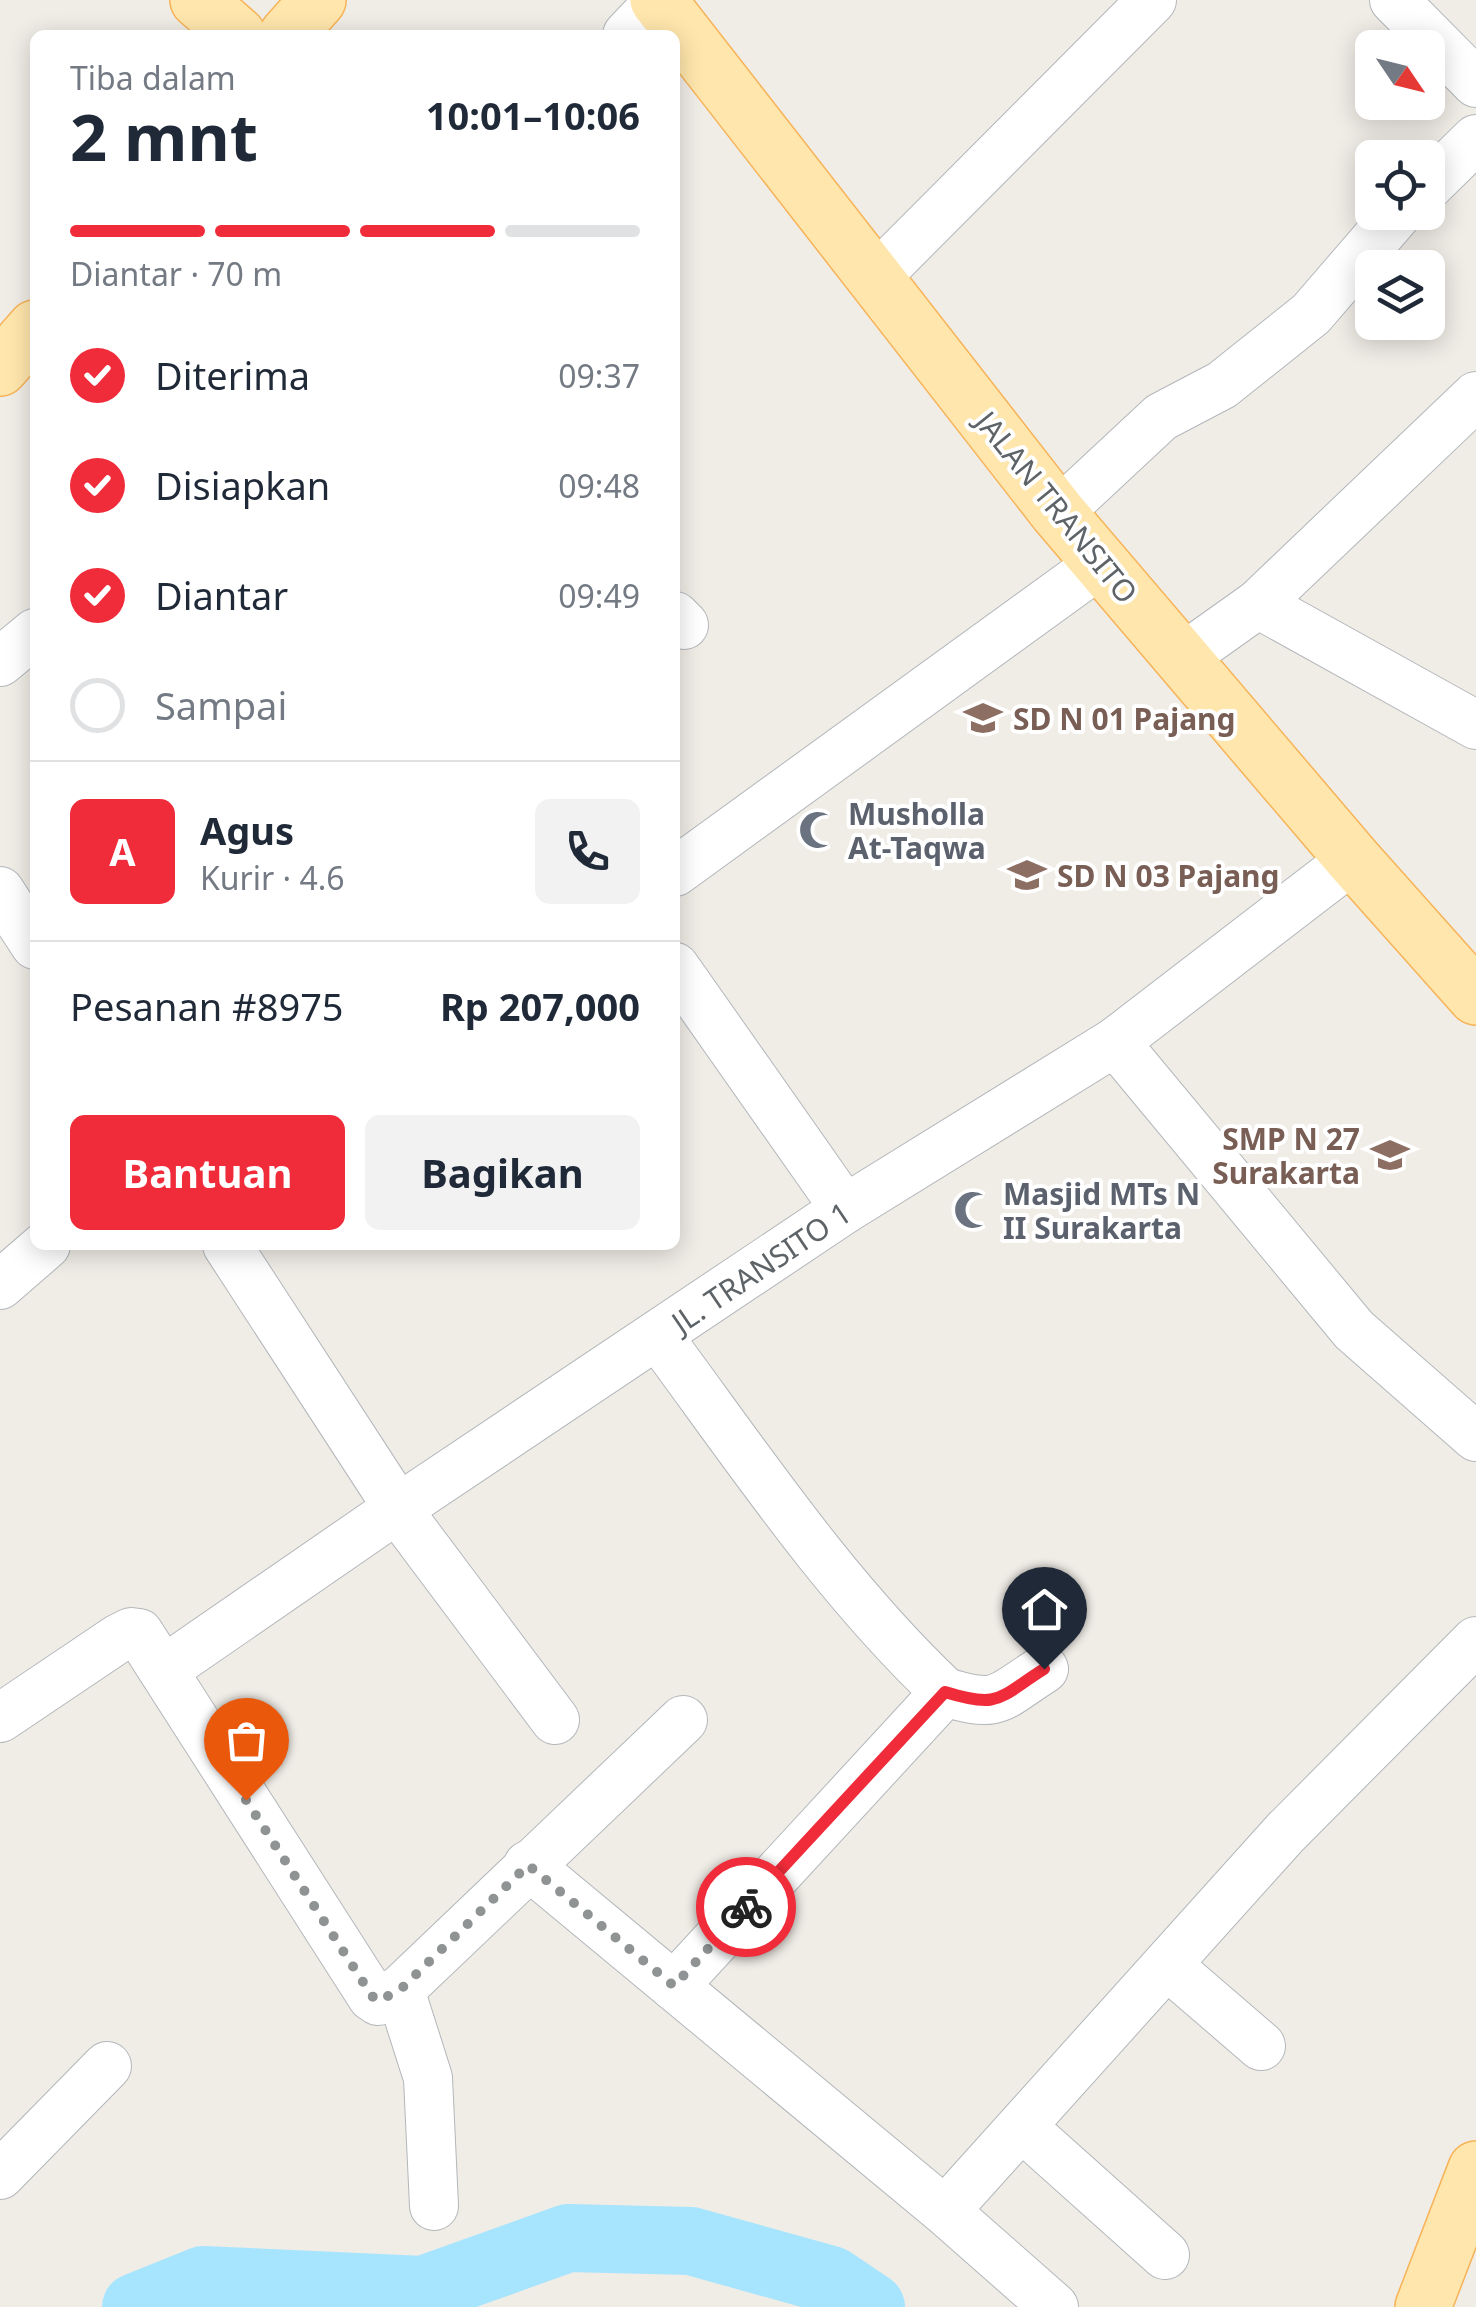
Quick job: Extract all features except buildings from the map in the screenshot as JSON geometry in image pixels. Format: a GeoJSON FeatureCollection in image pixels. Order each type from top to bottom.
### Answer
{"type":"FeatureCollection","features":[{"type":"Feature","properties":{"kind":"main road"},"geometry":{"type":"LineString","coordinates":[[198,0],[232,30]]}},
{"type":"Feature","properties":{"kind":"main road"},"geometry":{"type":"LineString","coordinates":[[292,30],[318,0]]}},
{"type":"Feature","properties":{"kind":"main road","name":"JALAN TRANSITO"},"geometry":{"type":"LineString","coordinates":[[680,49],[875,278],[1058,513],[1353,859],[1476,996]]}},
{"type":"Feature","properties":{"kind":"main road"},"geometry":{"type":"LineString","coordinates":[[0,368],[30,334]]}},
{"type":"Feature","properties":{"kind":"main road"},"geometry":{"type":"LineString","coordinates":[[1423,2307],[1476,2169]]}},
{"type":"Feature","properties":{"kind":"street"},"geometry":{"type":"LineString","coordinates":[[875,278],[1152,0]]}},
{"type":"Feature","properties":{"kind":"street"},"geometry":{"type":"LineString","coordinates":[[1394,0],[1476,83]]}},
{"type":"Feature","properties":{"kind":"street"},"geometry":{"type":"LineString","coordinates":[[1445,169],[1476,139]]}},
{"type":"Feature","properties":{"kind":"street"},"geometry":{"type":"LineString","coordinates":[[1058,513],[1161,417],[1222,385],[1299,325],[1384,230]]}},
{"type":"Feature","properties":{"kind":"street"},"geometry":{"type":"LineString","coordinates":[[1182,658],[1258,604],[1469,415]]}},
{"type":"Feature","properties":{"kind":"street"},"geometry":{"type":"LineString","coordinates":[[680,868],[1102,563]]}},
{"type":"Feature","properties":{"kind":"street"},"geometry":{"type":"LineString","coordinates":[[1258,604],[1476,725]]}},
{"type":"Feature","properties":{"kind":"street"},"geometry":{"type":"LineString","coordinates":[[0,662],[30,637]]}},
{"type":"Feature","properties":{"kind":"street","name":"JL. TRANSITO 1"},"geometry":{"type":"LineString","coordinates":[[165,1669],[845,1209],[1115,1042],[1353,859]]}},
{"type":"Feature","properties":{"kind":"street"},"geometry":{"type":"LineString","coordinates":[[680,975],[845,1209]]}},
{"type":"Feature","properties":{"kind":"street"},"geometry":{"type":"LineString","coordinates":[[1115,1042],[1354,1330],[1476,1438]]}},
{"type":"Feature","properties":{"kind":"street"},"geometry":{"type":"LineString","coordinates":[[0,1286],[40,1250]]}},
{"type":"Feature","properties":{"kind":"street"},"geometry":{"type":"LineString","coordinates":[[230,1250],[398,1509],[555,1720]]}},
{"type":"Feature","properties":{"kind":"street"},"geometry":{"type":"LineString","coordinates":[[658,1336],[814,1548],[869,1614],[945,1692],[980,1703],[992,1702],[1044,1669]]}},
{"type":"Feature","properties":{"kind":"street"},"geometry":{"type":"LineString","coordinates":[[0,1718],[130,1632],[139,1632],[378,2001],[400,1990],[683,1720]]}},
{"type":"Feature","properties":{"kind":"street"},"geometry":{"type":"LineString","coordinates":[[946,2211],[1285,1834],[1476,1641]]}},
{"type":"Feature","properties":{"kind":"street"},"geometry":{"type":"LineString","coordinates":[[674,1986],[945,1692]]}},
{"type":"Feature","properties":{"kind":"street"},"geometry":{"type":"LineString","coordinates":[[528,1865],[946,2211],[1054,2307]]}},
{"type":"Feature","properties":{"kind":"street"},"geometry":{"type":"LineString","coordinates":[[1167,1965],[1261,2046]]}},
{"type":"Feature","properties":{"kind":"street"},"geometry":{"type":"LineString","coordinates":[[400,1990],[424,2055],[428,2078],[434,2206]]}},
{"type":"Feature","properties":{"kind":"street"},"geometry":{"type":"LineString","coordinates":[[0,2175],[107,2066]]}},
{"type":"Feature","properties":{"kind":"street"},"geometry":{"type":"LineString","coordinates":[[1023,2128],[1165,2255]]}},
{"type":"Feature","properties":{"kind":"waterway"},"geometry":{"type":"LineString","coordinates":[[136,2307],[203,2280],[423,2290],[568,2238],[691,2241],[831,2280],[871,2307]]}},
{"type":"Feature","properties":{"kind":"way so far"},"geometry":{"type":"LineString","coordinates":[[246,1800],[378,2001],[400,1990],[528,1865],[674,1986],[746,1907]]}},
{"type":"Feature","properties":{"kind":"place","name":"SD N 01 Pajang"},"geometry":{"type":"Point","coordinates":[983,718]}},
{"type":"Feature","properties":{"kind":"place","name":"Musholla At-Taqwa"},"geometry":{"type":"Point","coordinates":[818,830]}},
{"type":"Feature","properties":{"kind":"place","name":"SD N 03 Pajang"},"geometry":{"type":"Point","coordinates":[1027,875]}},
{"type":"Feature","properties":{"kind":"place","name":"SMP N 27 Surakarta"},"geometry":{"type":"Point","coordinates":[1390,1155]}},
{"type":"Feature","properties":{"kind":"place","name":"Masjid MTs N II Surakarta"},"geometry":{"type":"Point","coordinates":[973,1210]}},
{"type":"Feature","properties":{"kind":"route"},"geometry":{"type":"LineString","coordinates":[[746,1907],[945,1692],[980,1703],[992,1702],[1044,1669]]}}]}
